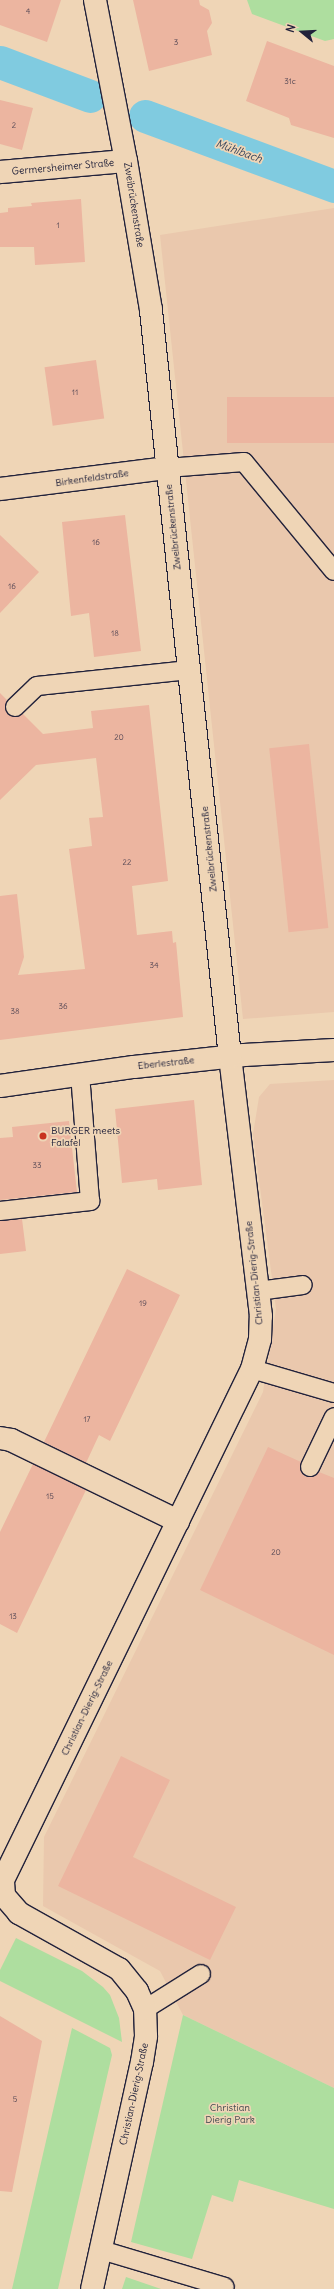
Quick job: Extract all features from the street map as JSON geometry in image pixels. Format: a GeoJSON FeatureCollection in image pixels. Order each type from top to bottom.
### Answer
{"type":"FeatureCollection","features":[{"type":"Feature","properties":{"kind":"street","name":"Zweibrückenstraße"},"geometry":{"type":"LineString","coordinates":[[95,0],[126,161],[151,310],[166,468],[230,1056]]}},
{"type":"Feature","properties":{"kind":"street","name":"Germersheimer Straße"},"geometry":{"type":"LineString","coordinates":[[0,172],[126,161]]}},
{"type":"Feature","properties":{"kind":"street","name":"Birkenfeldstraße"},"geometry":{"type":"LineString","coordinates":[[0,506],[8,489],[166,468]]}},
{"type":"Feature","properties":{"kind":"street","name":"Eberlestraße"},"geometry":{"type":"LineString","coordinates":[[0,1086],[80,1074],[230,1056],[334,1050]]}},
{"type":"Feature","properties":{"kind":"street","name":"Christian-Dierig-Straße"},"geometry":{"type":"LineString","coordinates":[[92,2289],[142,2062],[146,2036],[145,2009],[137,1991],[119,1969],[20,1913],[2,1897],[3,1880],[252,1369],[260,1339],[258,1291],[230,1056]]}},
{"type":"Feature","properties":{"kind":"street"},"geometry":{"type":"LineString","coordinates":[[0,1438],[11,1440],[178,1521]]}},
{"type":"Feature","properties":{"kind":"lane"},"geometry":{"type":"LineString","coordinates":[[166,468],[244,462],[334,571]]}},
{"type":"Feature","properties":{"kind":"lane"},"geometry":{"type":"LineString","coordinates":[[15,707],[37,686],[189,670]]}},
{"type":"Feature","properties":{"kind":"lane"},"geometry":{"type":"LineString","coordinates":[[0,1211],[90,1201],[80,1074]]}},
{"type":"Feature","properties":{"kind":"lane"},"geometry":{"type":"LineString","coordinates":[[258,1291],[303,1285]]}},
{"type":"Feature","properties":{"kind":"lane"},"geometry":{"type":"LineString","coordinates":[[252,1369],[334,1393]]}},
{"type":"Feature","properties":{"kind":"lane"},"geometry":{"type":"LineString","coordinates":[[310,1467],[334,1417]]}},
{"type":"Feature","properties":{"kind":"lane"},"geometry":{"type":"LineString","coordinates":[[145,2009],[201,1974]]}},
{"type":"Feature","properties":{"kind":"lane"},"geometry":{"type":"LineString","coordinates":[[101,2250],[225,2287]]}},
{"type":"Feature","properties":{"kind":"shaded area"},"geometry":{"type":"Polygon","coordinates":[[[334,208],[334,1012],[243,1019],[160,235],[334,208]]]}},
{"type":"Feature","properties":{"kind":"shaded area"},"geometry":{"type":"Polygon","coordinates":[[[334,1080],[334,2088],[183,2015],[160,1971],[43,1906],[44,1837],[263,1392],[276,1309],[253,1134],[259,1097],[270,1084],[334,1080]]]}},
{"type":"Feature","properties":{"kind":"green space"},"geometry":{"type":"Polygon","coordinates":[[[247,0],[334,0],[334,39],[325,41],[252,14],[247,0]]]}},
{"type":"Feature","properties":{"kind":"green space"},"geometry":{"type":"Polygon","coordinates":[[[16,1938],[82,1971],[103,1987],[110,1995],[119,2018],[122,2042],[0,1981],[0,1970],[16,1938]]]}},
{"type":"Feature","properties":{"kind":"green space","name":"Christian Dierig Park"},"geometry":{"type":"Polygon","coordinates":[[[183,2015],[334,2088],[334,2209],[239,2180],[233,2202],[212,2195],[192,2259],[131,2242],[183,2015]]]}},
{"type":"Feature","properties":{"kind":"green space"},"geometry":{"type":"Polygon","coordinates":[[[72,2028],[110,2048],[112,2055],[58,2289],[12,2289],[72,2028]]]}},
{"type":"Feature","properties":{"kind":"green space"},"geometry":{"type":"Polygon","coordinates":[[[126,2277],[161,2289],[122,2289],[126,2277]]]}},
{"type":"Feature","properties":{"kind":"building"},"geometry":{"type":"Polygon","coordinates":[[[0,0],[61,0],[47,42],[0,25],[0,0]]]}},
{"type":"Feature","properties":{"kind":"building"},"geometry":{"type":"Polygon","coordinates":[[[133,0],[199,0],[200,5],[209,10],[212,23],[207,31],[212,55],[149,71],[133,0]]]}},
{"type":"Feature","properties":{"kind":"building"},"geometry":{"type":"Polygon","coordinates":[[[267,41],[334,66],[334,138],[291,125],[289,118],[246,101],[267,41]]]}},
{"type":"Feature","properties":{"kind":"building"},"geometry":{"type":"Polygon","coordinates":[[[0,100],[33,108],[22,150],[0,144],[0,100]]]}},
{"type":"Feature","properties":{"kind":"building"},"geometry":{"type":"Polygon","coordinates":[[[81,199],[85,262],[35,265],[34,247],[0,247],[0,213],[8,212],[8,208],[32,206],[31,203],[81,199]]]}},
{"type":"Feature","properties":{"kind":"building"},"geometry":{"type":"Polygon","coordinates":[[[96,360],[104,418],[53,426],[45,367],[96,360]]]}},
{"type":"Feature","properties":{"kind":"building"},"geometry":{"type":"Polygon","coordinates":[[[227,397],[334,397],[334,443],[227,443],[227,397]]]}},
{"type":"Feature","properties":{"kind":"building"},"geometry":{"type":"Polygon","coordinates":[[[125,515],[141,651],[94,657],[89,613],[71,616],[62,522],[125,515]]]}},
{"type":"Feature","properties":{"kind":"building"},"geometry":{"type":"Polygon","coordinates":[[[0,535],[39,572],[0,613],[0,535]]]}},
{"type":"Feature","properties":{"kind":"building"},"geometry":{"type":"Polygon","coordinates":[[[0,693],[7,700],[5,709],[8,714],[17,717],[23,714],[43,734],[93,728],[91,711],[149,705],[168,881],[132,886],[137,935],[172,931],[173,943],[176,942],[183,1017],[0,1040],[0,896],[17,894],[24,957],[18,975],[85,969],[69,849],[92,846],[89,818],[103,817],[96,758],[36,765],[0,800],[0,693]]]}},
{"type":"Feature","properties":{"kind":"building"},"geometry":{"type":"Polygon","coordinates":[[[309,744],[328,928],[289,932],[269,748],[309,744]]]}},
{"type":"Feature","properties":{"kind":"building"},"geometry":{"type":"Polygon","coordinates":[[[194,1100],[202,1185],[158,1190],[157,1179],[122,1183],[115,1109],[194,1100]]]}},
{"type":"Feature","properties":{"kind":"building"},"geometry":{"type":"Polygon","coordinates":[[[69,1121],[77,1192],[0,1200],[0,1138],[13,1137],[12,1127],[69,1121]]]}},
{"type":"Feature","properties":{"kind":"building"},"geometry":{"type":"Polygon","coordinates":[[[22,1219],[26,1251],[0,1254],[0,1221],[22,1219]]]}},
{"type":"Feature","properties":{"kind":"building"},"geometry":{"type":"Polygon","coordinates":[[[127,1269],[180,1295],[110,1441],[99,1435],[86,1463],[44,1442],[127,1269]]]}},
{"type":"Feature","properties":{"kind":"building"},"geometry":{"type":"Polygon","coordinates":[[[268,1447],[301,1462],[301,1473],[306,1477],[316,1476],[319,1472],[334,1478],[334,1655],[200,1590],[268,1447]]]}},
{"type":"Feature","properties":{"kind":"building"},"geometry":{"type":"Polygon","coordinates":[[[33,1464],[86,1490],[17,1633],[0,1624],[0,1532],[33,1464]]]}},
{"type":"Feature","properties":{"kind":"building"},"geometry":{"type":"Polygon","coordinates":[[[121,1756],[170,1780],[133,1857],[236,1907],[210,1960],[58,1886],[121,1756]]]}},
{"type":"Feature","properties":{"kind":"building"},"geometry":{"type":"Polygon","coordinates":[[[0,2016],[42,2041],[12,2192],[0,2191],[0,2016]]]}},
{"type":"Feature","properties":{"kind":"waterway"},"geometry":{"type":"LineString","coordinates":[[0,62],[90,96]]}},
{"type":"Feature","properties":{"kind":"waterway","name":"Mühlbach"},"geometry":{"type":"LineString","coordinates":[[145,116],[334,186]]}},
{"type":"Feature","properties":{"kind":"place","name":"BURGER meets Falafel"},"geometry":{"type":"Point","coordinates":[43,1136]}}]}
